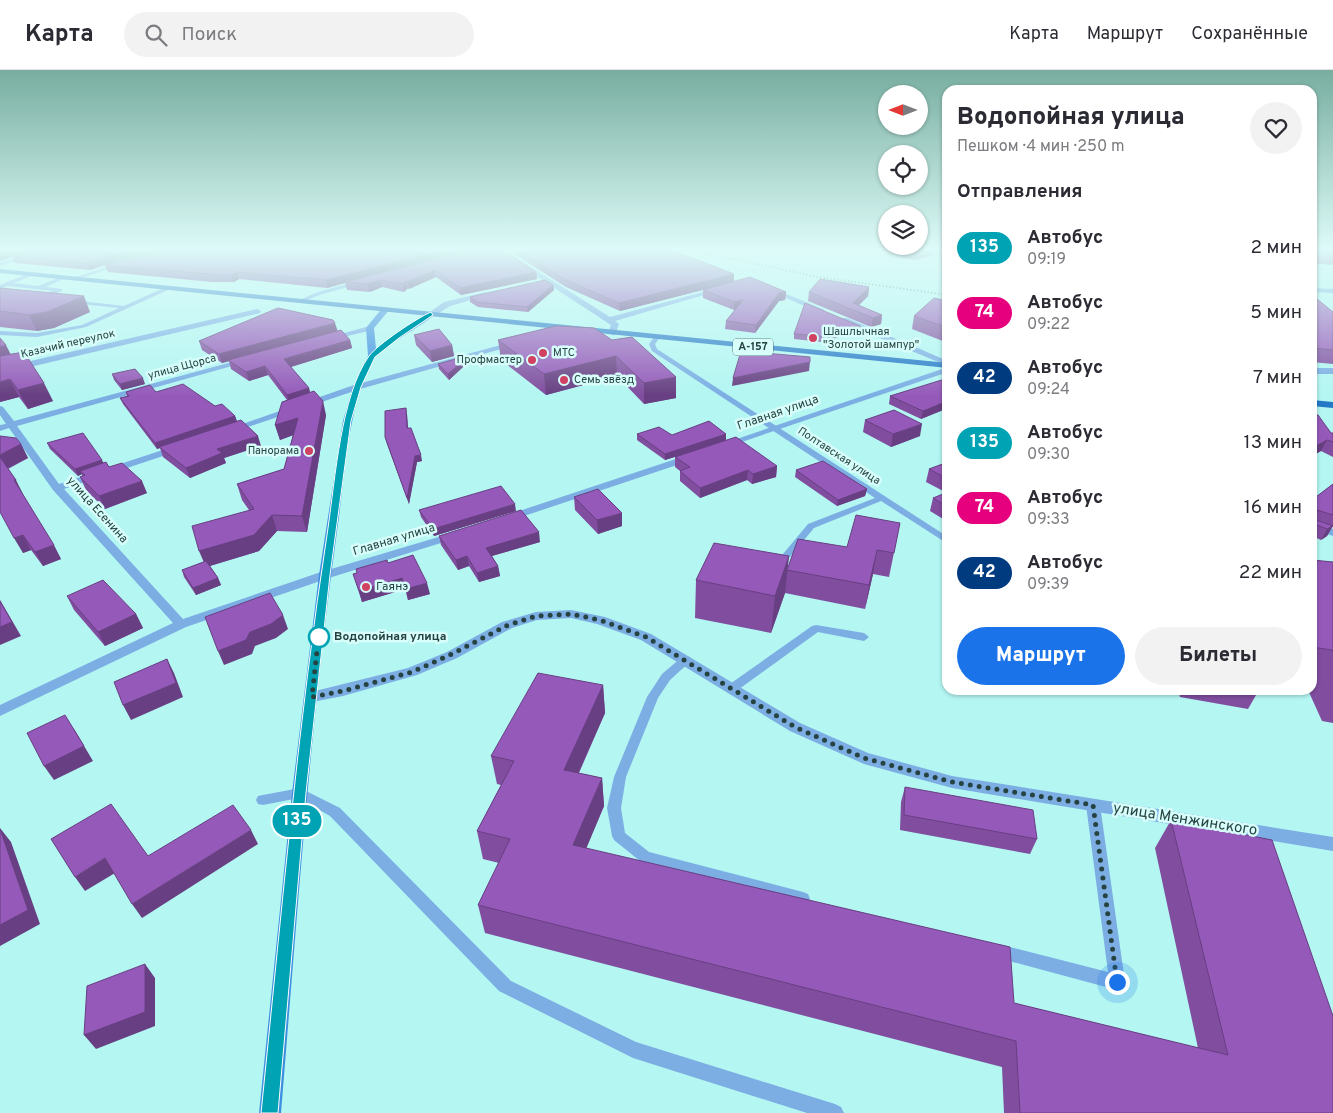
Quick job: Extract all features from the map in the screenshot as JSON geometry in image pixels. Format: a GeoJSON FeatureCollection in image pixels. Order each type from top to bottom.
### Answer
{"type":"FeatureCollection","features":[{"type":"Feature","properties":{"kind":"main road","name":"А-157"},"geometry":{"type":"LineString","coordinates":[[276,299],[942,366]]}},
{"type":"Feature","properties":{"kind":"main road"},"geometry":{"type":"LineString","coordinates":[[372,356],[370,328],[386,309]]}},
{"type":"Feature","properties":{"kind":"main road"},"geometry":{"type":"LineString","coordinates":[[270,1113],[300,793],[325,575],[348,421],[357,387],[372,356],[431,314]]}},
{"type":"Feature","properties":{"kind":"main road"},"geometry":{"type":"LineString","coordinates":[[1317,403],[1333,405]]}},
{"type":"Feature","properties":{"kind":"street"},"geometry":{"type":"LineString","coordinates":[[431,314],[447,304],[469,299]]}},
{"type":"Feature","properties":{"kind":"street"},"geometry":{"type":"LineString","coordinates":[[574,299],[615,324],[616,328],[612,333]]}},
{"type":"Feature","properties":{"kind":"street"},"geometry":{"type":"LineString","coordinates":[[608,320],[686,299]]}},
{"type":"Feature","properties":{"kind":"street"},"geometry":{"type":"LineString","coordinates":[[794,299],[828,313]]}},
{"type":"Feature","properties":{"kind":"street","name":"Казачий переулок"},"geometry":{"type":"LineString","coordinates":[[0,371],[257,311]]}},
{"type":"Feature","properties":{"kind":"street"},"geometry":{"type":"LineString","coordinates":[[836,316],[942,364]]}},
{"type":"Feature","properties":{"kind":"street"},"geometry":{"type":"LineString","coordinates":[[541,337],[558,327]]}},
{"type":"Feature","properties":{"kind":"street"},"geometry":{"type":"LineString","coordinates":[[318,341],[370,328]]}},
{"type":"Feature","properties":{"kind":"street"},"geometry":{"type":"LineString","coordinates":[[217,435],[357,387],[524,342]]}},
{"type":"Feature","properties":{"kind":"street","name":"улица Щорса"},"geometry":{"type":"LineString","coordinates":[[0,428],[253,359]]}},
{"type":"Feature","properties":{"kind":"street","name":"Главная улица"},"geometry":{"type":"LineString","coordinates":[[501,521],[776,428],[942,369]]}},
{"type":"Feature","properties":{"kind":"street"},"geometry":{"type":"LineString","coordinates":[[1317,371],[1333,371]]}},
{"type":"Feature","properties":{"kind":"street","name":"улица Есенина"},"geometry":{"type":"LineString","coordinates":[[0,409],[57,488],[181,624]]}},
{"type":"Feature","properties":{"kind":"street"},"geometry":{"type":"LineString","coordinates":[[57,488],[188,444]]}},
{"type":"Feature","properties":{"kind":"street"},"geometry":{"type":"LineString","coordinates":[[1317,526],[1333,533]]}},
{"type":"Feature","properties":{"kind":"street","name":"Главная улица"},"geometry":{"type":"LineString","coordinates":[[0,711],[181,624],[325,575],[464,533]]}},
{"type":"Feature","properties":{"kind":"street","name":"улица Менжинского"},"geometry":{"type":"LineString","coordinates":[[312,697],[343,691],[412,672],[508,625],[536,616],[571,614],[600,620],[646,637],[795,727],[864,758],[952,782],[1333,844]]}},
{"type":"Feature","properties":{"kind":"lane"},"geometry":{"type":"LineString","coordinates":[[53,299],[61,300]]}},
{"type":"Feature","properties":{"kind":"lane"},"geometry":{"type":"LineString","coordinates":[[0,333],[37,335],[60,332],[84,326],[144,299]]}},
{"type":"Feature","properties":{"kind":"lane"},"geometry":{"type":"LineString","coordinates":[[300,301],[306,299]]}},
{"type":"Feature","properties":{"kind":"lane"},"geometry":{"type":"LineString","coordinates":[[70,301],[126,307]]}},
{"type":"Feature","properties":{"kind":"lane","name":"Полтавская улица"},"geometry":{"type":"LineString","coordinates":[[657,337],[652,344],[654,350],[942,536]]}},
{"type":"Feature","properties":{"kind":"lane"},"geometry":{"type":"LineString","coordinates":[[786,556],[812,526],[882,498]]}},
{"type":"Feature","properties":{"kind":"lane"},"geometry":{"type":"LineString","coordinates":[[731,689],[816,628],[864,637]]}},
{"type":"Feature","properties":{"kind":"lane"},"geometry":{"type":"LineString","coordinates":[[686,660],[666,677],[653,698],[620,777],[614,808],[619,836],[644,857],[818,903]]}},
{"type":"Feature","properties":{"kind":"lane"},"geometry":{"type":"LineString","coordinates":[[263,800],[300,793],[335,812],[505,986],[633,1050],[834,1113]]}},
{"type":"Feature","properties":{"kind":"lane"},"geometry":{"type":"LineString","coordinates":[[982,946],[1117,982],[1093,805]]}},
{"type":"Feature","properties":{"kind":"building"},"geometry":{"type":"Polygon","coordinates":[[[0,299],[78,299],[47,312],[29,315],[0,311],[0,299]]]}},
{"type":"Feature","properties":{"kind":"building"},"geometry":{"type":"Polygon","coordinates":[[[472,299],[537,299],[527,307],[477,302],[472,299]]]}},
{"type":"Feature","properties":{"kind":"building"},"geometry":{"type":"Polygon","coordinates":[[[609,299],[636,299],[619,303],[609,299]]]}},
{"type":"Feature","properties":{"kind":"building"},"geometry":{"type":"Polygon","coordinates":[[[725,299],[775,299],[756,325],[726,321],[743,300],[734,302],[725,299]]]}},
{"type":"Feature","properties":{"kind":"building"},"geometry":{"type":"Polygon","coordinates":[[[825,299],[857,299],[853,303],[882,315],[873,318],[825,299]]]}},
{"type":"Feature","properties":{"kind":"building"},"geometry":{"type":"Polygon","coordinates":[[[933,299],[942,300],[942,326],[914,316],[933,299]]]}},
{"type":"Feature","properties":{"kind":"building"},"geometry":{"type":"Polygon","coordinates":[[[1317,299],[1333,312],[1333,350],[1317,348],[1317,299]]]}},
{"type":"Feature","properties":{"kind":"building"},"geometry":{"type":"Polygon","coordinates":[[[805,303],[860,326],[832,333],[831,337],[794,334],[805,303]]]}},
{"type":"Feature","properties":{"kind":"building"},"geometry":{"type":"Polygon","coordinates":[[[278,308],[333,320],[335,323],[219,354],[199,341],[278,308]]]}},
{"type":"Feature","properties":{"kind":"building"},"geometry":{"type":"Polygon","coordinates":[[[556,326],[594,328],[612,340],[632,337],[676,377],[644,383],[616,356],[544,374],[498,340],[556,326]]]}},
{"type":"Feature","properties":{"kind":"building"},"geometry":{"type":"Polygon","coordinates":[[[439,329],[452,345],[430,351],[414,335],[439,329]]]}},
{"type":"Feature","properties":{"kind":"building"},"geometry":{"type":"Polygon","coordinates":[[[341,330],[350,340],[284,359],[309,388],[287,395],[265,366],[246,372],[228,360],[341,330]]]}},
{"type":"Feature","properties":{"kind":"building"},"geometry":{"type":"Polygon","coordinates":[[[0,338],[6,345],[0,347],[0,338]]]}},
{"type":"Feature","properties":{"kind":"building"},"geometry":{"type":"Polygon","coordinates":[[[741,351],[810,357],[810,362],[733,378],[741,351]]]}},
{"type":"Feature","properties":{"kind":"building"},"geometry":{"type":"Polygon","coordinates":[[[24,352],[44,383],[18,390],[10,379],[0,382],[0,356],[24,352]]]}},
{"type":"Feature","properties":{"kind":"building"},"geometry":{"type":"Polygon","coordinates":[[[459,358],[462,362],[448,374],[438,364],[459,358]]]}},
{"type":"Feature","properties":{"kind":"building"},"geometry":{"type":"Polygon","coordinates":[[[135,369],[143,378],[120,384],[112,374],[135,369]]]}},
{"type":"Feature","properties":{"kind":"building"},"geometry":{"type":"Polygon","coordinates":[[[942,380],[942,403],[923,411],[890,396],[942,380]]]}},
{"type":"Feature","properties":{"kind":"building"},"geometry":{"type":"Polygon","coordinates":[[[183,384],[215,406],[222,404],[235,416],[155,443],[120,398],[129,396],[126,392],[150,385],[156,392],[183,384]]]}},
{"type":"Feature","properties":{"kind":"building"},"geometry":{"type":"Polygon","coordinates":[[[314,391],[323,401],[302,516],[272,515],[254,535],[199,551],[192,526],[254,509],[237,484],[284,469],[298,418],[275,425],[282,402],[314,391]]]}},
{"type":"Feature","properties":{"kind":"building"},"geometry":{"type":"Polygon","coordinates":[[[406,408],[407,428],[411,428],[421,455],[415,456],[407,498],[385,437],[385,411],[406,408]]]}},
{"type":"Feature","properties":{"kind":"building"},"geometry":{"type":"Polygon","coordinates":[[[894,410],[922,424],[893,434],[865,420],[894,410]]]}},
{"type":"Feature","properties":{"kind":"building"},"geometry":{"type":"Polygon","coordinates":[[[1317,415],[1331,433],[1333,433],[1333,442],[1327,440],[1317,445],[1317,415]]]}},
{"type":"Feature","properties":{"kind":"building"},"geometry":{"type":"Polygon","coordinates":[[[241,420],[258,436],[217,449],[222,453],[186,468],[159,447],[241,420]]]}},
{"type":"Feature","properties":{"kind":"building"},"geometry":{"type":"Polygon","coordinates":[[[709,421],[726,434],[665,454],[637,434],[659,427],[672,435],[709,421]]]}},
{"type":"Feature","properties":{"kind":"building"},"geometry":{"type":"Polygon","coordinates":[[[83,433],[102,460],[75,469],[47,443],[83,433]]]}},
{"type":"Feature","properties":{"kind":"building"},"geometry":{"type":"Polygon","coordinates":[[[0,436],[16,438],[21,444],[0,455],[0,436]]]}},
{"type":"Feature","properties":{"kind":"building"},"geometry":{"type":"Polygon","coordinates":[[[736,437],[777,466],[753,474],[748,470],[700,488],[680,471],[690,467],[675,457],[736,437]]]}},
{"type":"Feature","properties":{"kind":"building"},"geometry":{"type":"Polygon","coordinates":[[[0,457],[16,480],[14,480],[54,545],[35,552],[23,535],[14,538],[0,512],[0,457]]]}},
{"type":"Feature","properties":{"kind":"building"},"geometry":{"type":"Polygon","coordinates":[[[823,461],[867,489],[838,500],[796,470],[823,461]]]}},
{"type":"Feature","properties":{"kind":"building"},"geometry":{"type":"Polygon","coordinates":[[[106,462],[109,467],[122,463],[142,481],[99,496],[80,477],[85,475],[80,471],[106,462]]]}},
{"type":"Feature","properties":{"kind":"building"},"geometry":{"type":"Polygon","coordinates":[[[942,464],[942,476],[929,469],[942,464]]]}},
{"type":"Feature","properties":{"kind":"building"},"geometry":{"type":"Polygon","coordinates":[[[1333,484],[1333,515],[1317,510],[1317,496],[1333,484]]]}},
{"type":"Feature","properties":{"kind":"building"},"geometry":{"type":"Polygon","coordinates":[[[501,486],[515,504],[433,529],[419,510],[501,486]]]}},
{"type":"Feature","properties":{"kind":"building"},"geometry":{"type":"Polygon","coordinates":[[[598,489],[622,513],[597,520],[574,497],[598,489]]]}},
{"type":"Feature","properties":{"kind":"building"},"geometry":{"type":"Polygon","coordinates":[[[942,494],[942,503],[933,498],[942,494]]]}},
{"type":"Feature","properties":{"kind":"building"},"geometry":{"type":"Polygon","coordinates":[[[521,510],[539,532],[486,548],[498,566],[477,573],[467,556],[456,560],[439,536],[521,510]]]}},
{"type":"Feature","properties":{"kind":"building"},"geometry":{"type":"Polygon","coordinates":[[[856,515],[900,523],[894,553],[877,550],[869,585],[787,570],[798,539],[847,547],[856,515]]]}},
{"type":"Feature","properties":{"kind":"building"},"geometry":{"type":"Polygon","coordinates":[[[1317,520],[1333,526],[1327,529],[1317,525],[1317,520]]]}},
{"type":"Feature","properties":{"kind":"building"},"geometry":{"type":"Polygon","coordinates":[[[714,543],[789,556],[775,596],[696,580],[714,543]]]}},
{"type":"Feature","properties":{"kind":"building"},"geometry":{"type":"Polygon","coordinates":[[[413,555],[427,583],[406,589],[402,578],[359,591],[353,574],[357,573],[356,569],[387,560],[388,563],[413,555]]]}},
{"type":"Feature","properties":{"kind":"building"},"geometry":{"type":"Polygon","coordinates":[[[1317,560],[1333,562],[1333,652],[1332,650],[1317,648],[1317,560]]]}},
{"type":"Feature","properties":{"kind":"building"},"geometry":{"type":"Polygon","coordinates":[[[206,561],[218,578],[193,588],[182,570],[206,561]]]}},
{"type":"Feature","properties":{"kind":"building"},"geometry":{"type":"Polygon","coordinates":[[[103,580],[136,614],[98,632],[67,596],[103,580]]]}},
{"type":"Feature","properties":{"kind":"building"},"geometry":{"type":"Polygon","coordinates":[[[270,593],[283,615],[271,624],[250,632],[246,640],[218,651],[205,617],[270,593]]]}},
{"type":"Feature","properties":{"kind":"building"},"geometry":{"type":"Polygon","coordinates":[[[0,601],[12,622],[0,627],[0,601]]]}},
{"type":"Feature","properties":{"kind":"building"},"geometry":{"type":"Polygon","coordinates":[[[167,659],[176,683],[123,705],[114,682],[167,659]]]}},
{"type":"Feature","properties":{"kind":"building"},"geometry":{"type":"Polygon","coordinates":[[[538,673],[603,685],[564,770],[602,778],[573,845],[1010,947],[1014,1003],[1228,1055],[1171,820],[1272,840],[1333,1016],[1333,1113],[1020,1113],[1016,1041],[478,905],[510,839],[477,831],[514,761],[491,756],[538,673]]]}},
{"type":"Feature","properties":{"kind":"building"},"geometry":{"type":"Polygon","coordinates":[[[65,715],[84,746],[44,766],[27,733],[65,715]]]}},
{"type":"Feature","properties":{"kind":"building"},"geometry":{"type":"Polygon","coordinates":[[[905,787],[1033,810],[1037,839],[904,815],[905,787]]]}},
{"type":"Feature","properties":{"kind":"building"},"geometry":{"type":"Polygon","coordinates":[[[111,804],[148,856],[233,805],[251,830],[132,904],[105,858],[75,877],[51,839],[111,804]]]}},
{"type":"Feature","properties":{"kind":"building"},"geometry":{"type":"Polygon","coordinates":[[[0,829],[28,910],[0,925],[0,829]]]}},
{"type":"Feature","properties":{"kind":"building"},"geometry":{"type":"Polygon","coordinates":[[[145,964],[145,1012],[84,1035],[87,986],[145,964]]]}},
{"type":"Feature","properties":{"kind":"bus line","name":"135"},"geometry":{"type":"LineString","coordinates":[[270,1113],[300,793],[325,575],[348,421],[357,387],[372,356],[431,314]]}},
{"type":"Feature","properties":{"kind":"place","name":"Шашлычная \"Золотой шампур\""},"geometry":{"type":"Point","coordinates":[813,338]}},
{"type":"Feature","properties":{"kind":"place","name":"МТС"},"geometry":{"type":"Point","coordinates":[543,353]}},
{"type":"Feature","properties":{"kind":"place","name":"Профмастер"},"geometry":{"type":"Point","coordinates":[532,360]}},
{"type":"Feature","properties":{"kind":"place","name":"Семь звёзд"},"geometry":{"type":"Point","coordinates":[564,380]}},
{"type":"Feature","properties":{"kind":"place","name":"Панорама"},"geometry":{"type":"Point","coordinates":[309,451]}},
{"type":"Feature","properties":{"kind":"place","name":"Гаянэ"},"geometry":{"type":"Point","coordinates":[366,587]}},
{"type":"Feature","properties":{"kind":"place","name":"Водопойная улица"},"geometry":{"type":"Point","coordinates":[319,637]}},
{"type":"Feature","properties":{"kind":"route"},"geometry":{"type":"LineString","coordinates":[[319,637],[319,632],[312,697],[343,691],[412,672],[508,625],[536,616],[571,614],[600,620],[646,637],[795,727],[864,758],[952,782],[1093,805],[1117,982]]}}]}
